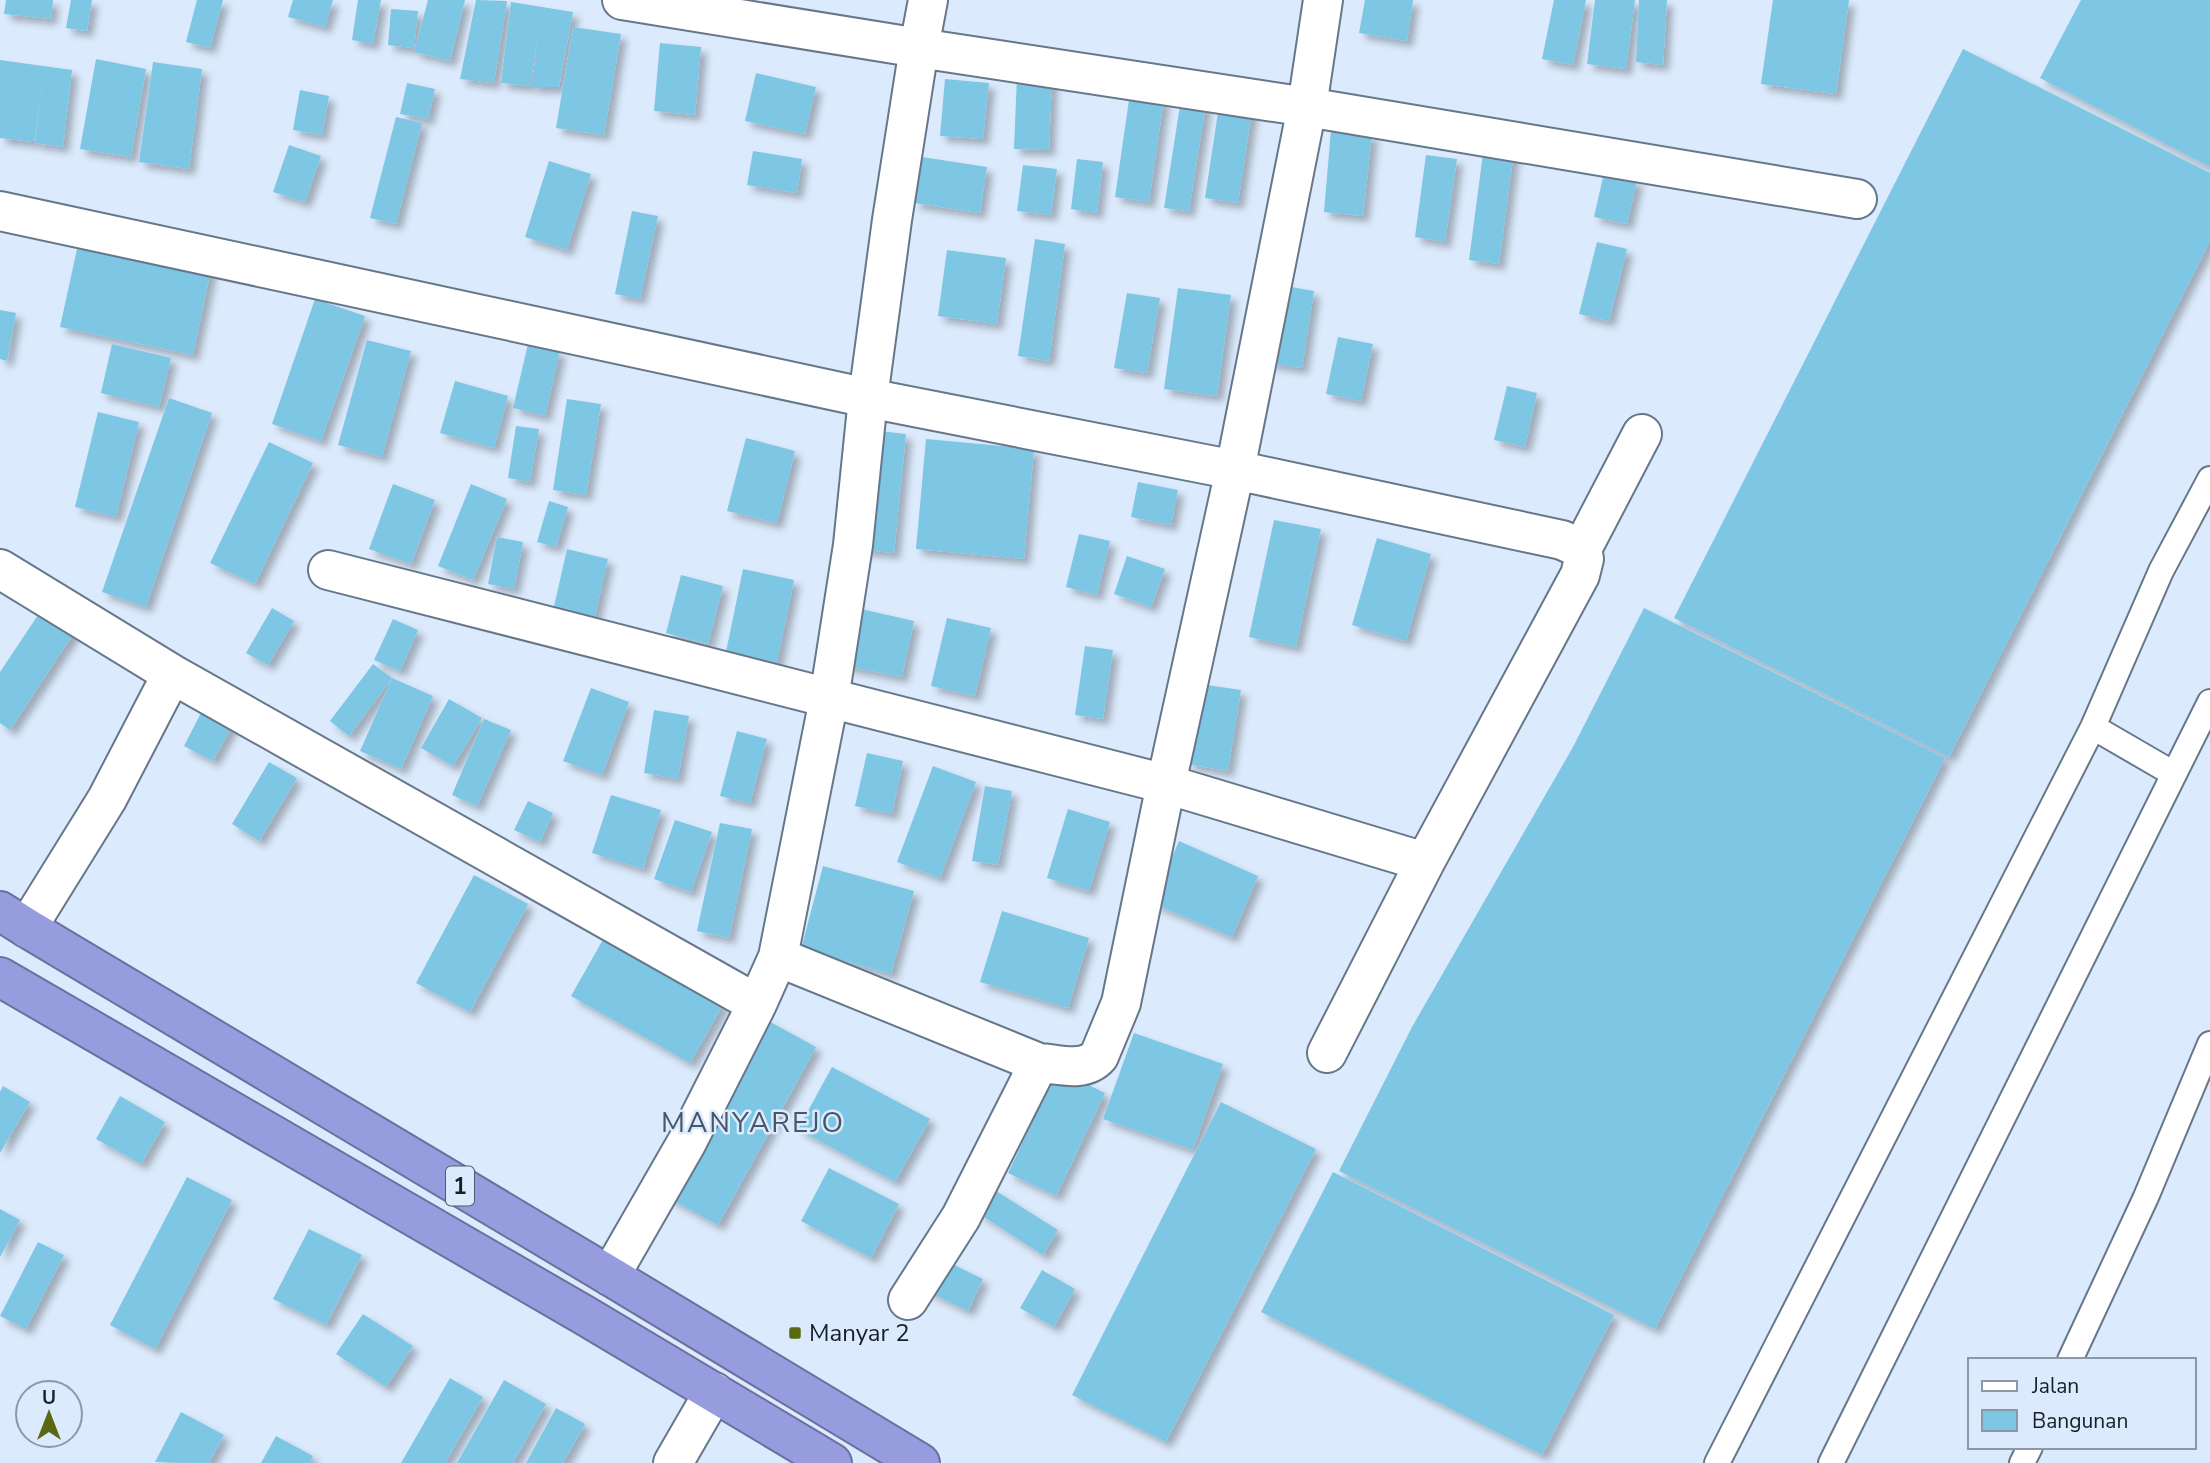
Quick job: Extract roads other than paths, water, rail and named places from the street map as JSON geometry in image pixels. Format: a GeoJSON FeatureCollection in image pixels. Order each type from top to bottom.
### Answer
{"type":"FeatureCollection","features":[{"type":"Feature","properties":{"kind":"highway","name":"1"},"geometry":{"type":"LineString","coordinates":[[13,919],[920,1463]]}},
{"type":"Feature","properties":{"kind":"highway","name":"1"},"geometry":{"type":"LineString","coordinates":[[0,977],[832,1463]]}},
{"type":"Feature","properties":{"kind":"street"},"geometry":{"type":"LineString","coordinates":[[622,0],[1307,107],[1857,199]]}},
{"type":"Feature","properties":{"kind":"street"},"geometry":{"type":"LineString","coordinates":[[610,1276],[687,1142],[778,957],[830,699],[853,545],[868,398],[892,220],[928,0]]}},
{"type":"Feature","properties":{"kind":"street"},"geometry":{"type":"LineString","coordinates":[[778,957],[1039,1063],[1083,1067],[1099,1056],[1121,1003],[1235,470],[1307,107],[1323,0]]}},
{"type":"Feature","properties":{"kind":"street"},"geometry":{"type":"LineString","coordinates":[[0,211],[868,398],[1235,470],[1562,540],[1582,549]]}},
{"type":"Feature","properties":{"kind":"street"},"geometry":{"type":"LineString","coordinates":[[1327,1053],[1425,862],[1580,575],[1584,559],[1582,549],[1642,434]]}},
{"type":"Feature","properties":{"kind":"street"},"geometry":{"type":"LineString","coordinates":[[0,569],[172,674],[757,1004]]}},
{"type":"Feature","properties":{"kind":"street"},"geometry":{"type":"LineString","coordinates":[[328,570],[1166,784],[1425,862]]}},
{"type":"Feature","properties":{"kind":"street"},"geometry":{"type":"LineString","coordinates":[[13,919],[66,865],[107,799],[172,674]]}},
{"type":"Feature","properties":{"kind":"street"},"geometry":{"type":"LineString","coordinates":[[908,1300],[961,1217],[1039,1063]]}},
{"type":"Feature","properties":{"kind":"street"},"geometry":{"type":"LineString","coordinates":[[673,1463],[714,1392]]}},
{"type":"Feature","properties":{"kind":"lane"},"geometry":{"type":"LineString","coordinates":[[1717,1463],[2093,727],[2161,571],[2210,479]]}},
{"type":"Feature","properties":{"kind":"lane"},"geometry":{"type":"LineString","coordinates":[[1831,1463],[2210,702]]}},
{"type":"Feature","properties":{"kind":"lane"},"geometry":{"type":"LineString","coordinates":[[2093,727],[2174,774]]}},
{"type":"Feature","properties":{"kind":"lane"},"geometry":{"type":"LineString","coordinates":[[2071,1358],[2146,1197],[2210,1044]]}},
{"type":"Feature","properties":{"kind":"place","name":"Manyar 2"},"geometry":{"type":"Point","coordinates":[795,1333]}},
{"type":"Feature","properties":{"kind":"district","name":"MANYAREJO"},"geometry":{"type":"Point","coordinates":[753,1122]}}]}
